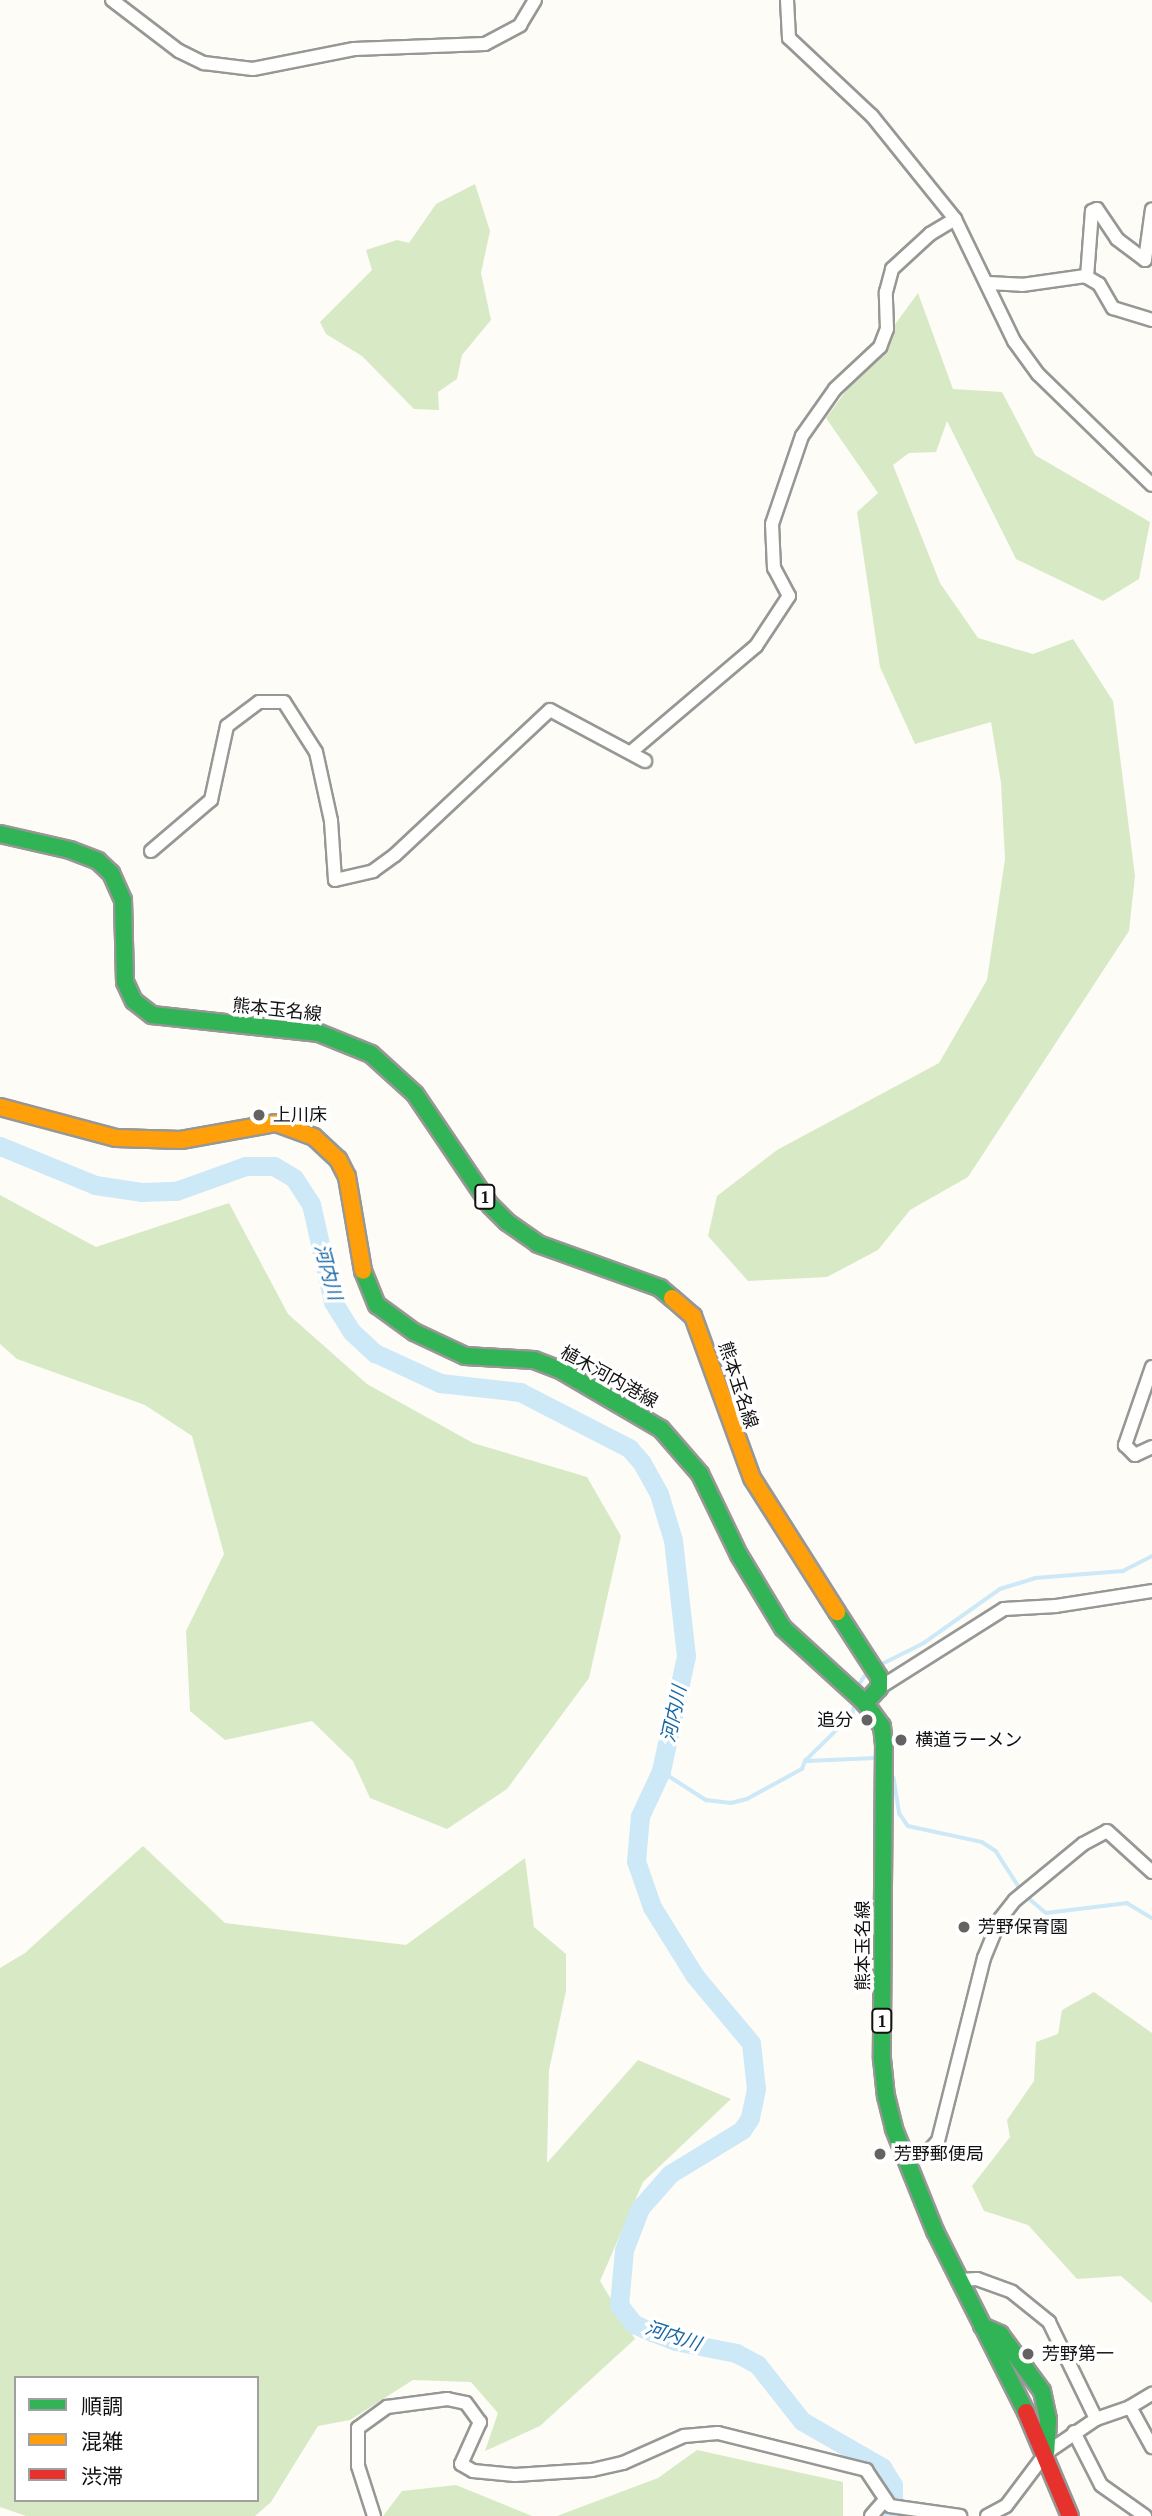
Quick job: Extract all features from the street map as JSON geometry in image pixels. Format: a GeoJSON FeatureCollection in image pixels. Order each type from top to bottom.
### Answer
{"type":"FeatureCollection","features":[{"type":"Feature","properties":{"kind":"main road","name":"熊本玉名線"},"geometry":{"type":"LineString","coordinates":[[0,834],[70,850],[98,862],[111,873],[123,900],[125,982],[134,1001],[152,1015],[319,1033],[371,1054],[415,1094],[490,1205],[507,1222],[538,1244],[660,1288],[680,1303],[702,1335],[752,1478],[873,1662],[879,1688]]}},
{"type":"Feature","properties":{"kind":"main road","name":"植木河内港線"},"geometry":{"type":"LineString","coordinates":[[0,1107],[116,1138],[181,1140],[276,1123],[314,1137],[338,1159],[347,1177],[362,1269],[377,1305],[414,1332],[465,1356],[534,1360],[562,1371],[661,1429],[700,1474],[738,1555],[783,1628],[865,1703]]}},
{"type":"Feature","properties":{"kind":"main road"},"geometry":{"type":"LineString","coordinates":[[865,1703],[879,1688]]}},
{"type":"Feature","properties":{"kind":"main road","name":"熊本玉名線"},"geometry":{"type":"LineString","coordinates":[[865,1703],[882,1726],[884,1744],[882,2059],[889,2107],[906,2161],[959,2280],[1046,2453],[1070,2516]]}},
{"type":"Feature","properties":{"kind":"main road","name":"熊本玉名線"},"geometry":{"type":"LineString","coordinates":[[982,2325],[1000,2333],[1042,2392],[1048,2420],[1046,2453]]}},
{"type":"Feature","properties":{"kind":"street"},"geometry":{"type":"LineString","coordinates":[[112,0],[180,51],[204,63],[240,69],[354,49],[485,44],[520,25],[535,0]]}},
{"type":"Feature","properties":{"kind":"street"},"geometry":{"type":"LineString","coordinates":[[787,0],[789,38],[872,116],[955,219],[1014,341],[1038,374],[1152,485]]}},
{"type":"Feature","properties":{"kind":"street"},"geometry":{"type":"LineString","coordinates":[[1087,277],[1092,211],[1097,209],[1117,239],[1145,260],[1152,209]]}},
{"type":"Feature","properties":{"kind":"street"},"geometry":{"type":"LineString","coordinates":[[631,752],[756,646],[789,596],[774,568],[772,524],[802,436],[835,389],[880,347],[887,329],[886,292],[892,269],[930,234],[955,219]]}},
{"type":"Feature","properties":{"kind":"street"},"geometry":{"type":"LineString","coordinates":[[988,283],[1022,285],[1087,277],[1098,284],[1113,308],[1152,320]]}},
{"type":"Feature","properties":{"kind":"street"},"geometry":{"type":"LineString","coordinates":[[151,851],[211,800],[228,726],[259,702],[284,702],[316,752],[331,821],[335,880],[373,871],[395,855],[550,710],[645,761]]}},
{"type":"Feature","properties":{"kind":"street"},"geometry":{"type":"LineString","coordinates":[[1152,1367],[1125,1446],[1135,1455],[1152,1447]]}},
{"type":"Feature","properties":{"kind":"street"},"geometry":{"type":"LineString","coordinates":[[879,1688],[1004,1609],[1056,1606],[1152,1591]]}},
{"type":"Feature","properties":{"kind":"street"},"geometry":{"type":"LineString","coordinates":[[906,2161],[928,2152],[938,2141],[984,1958],[1000,1919],[1015,1900],[1083,1844],[1107,1831],[1152,1872]]}},
{"type":"Feature","properties":{"kind":"street"},"geometry":{"type":"LineString","coordinates":[[959,2280],[977,2279],[1012,2292],[1049,2322],[1096,2419]]}},
{"type":"Feature","properties":{"kind":"street"},"geometry":{"type":"LineString","coordinates":[[987,2516],[1006,2506],[1046,2453],[1074,2432],[1152,2394]]}},
{"type":"Feature","properties":{"kind":"street"},"geometry":{"type":"LineString","coordinates":[[374,2516],[358,2466],[358,2428],[387,2407],[447,2399],[474,2409],[480,2422],[461,2464],[473,2471],[515,2475],[592,2470],[624,2463],[684,2436],[718,2433],[866,2470],[884,2501],[890,2506],[960,2516]]}},
{"type":"Feature","properties":{"kind":"street"},"geometry":{"type":"LineString","coordinates":[[1130,2407],[1152,2447]]}},
{"type":"Feature","properties":{"kind":"street"},"geometry":{"type":"LineString","coordinates":[[1074,2432],[1101,2485],[1145,2516]]}},
{"type":"Feature","properties":{"kind":"street"},"geometry":{"type":"LineString","coordinates":[[871,2516],[884,2501]]}},
{"type":"Feature","properties":{"kind":"green space"},"geometry":{"type":"Polygon","coordinates":[[[475,184],[490,231],[481,273],[491,320],[462,355],[457,379],[438,392],[439,410],[414,409],[362,356],[326,334],[320,322],[372,270],[366,250],[397,240],[409,243],[436,204],[475,184]]]}},
{"type":"Feature","properties":{"kind":"green space"},"geometry":{"type":"Polygon","coordinates":[[[918,293],[953,389],[1002,392],[1035,455],[1150,522],[1139,579],[1103,601],[1016,559],[947,421],[936,452],[909,453],[893,465],[940,583],[978,638],[1033,654],[1073,639],[1113,701],[1135,876],[1129,931],[968,1177],[910,1210],[878,1250],[827,1277],[748,1281],[708,1236],[717,1196],[777,1150],[939,1063],[987,980],[1005,859],[1001,783],[991,722],[915,744],[880,667],[857,512],[878,493],[826,418],[918,293]]]}},
{"type":"Feature","properties":{"kind":"green space"},"geometry":{"type":"Polygon","coordinates":[[[0,1195],[96,1247],[229,1203],[288,1314],[367,1384],[473,1443],[587,1477],[621,1536],[589,1678],[507,1789],[447,1829],[370,1798],[353,1761],[312,1721],[225,1740],[190,1711],[186,1631],[224,1554],[192,1436],[145,1405],[17,1359],[0,1344],[0,1195]]]}},
{"type":"Feature","properties":{"kind":"green space"},"geometry":{"type":"Polygon","coordinates":[[[143,1846],[225,1923],[406,1945],[525,1858],[534,1927],[566,1954],[566,1991],[549,2070],[547,2163],[638,2060],[731,2099],[643,2182],[600,2281],[635,2339],[540,2426],[485,2451],[498,2413],[471,2382],[413,2380],[350,2420],[318,2426],[271,2502],[255,2516],[26,2516],[0,2507],[0,1968],[25,1953],[143,1846]]]}},
{"type":"Feature","properties":{"kind":"green space"},"geometry":{"type":"Polygon","coordinates":[[[1094,1992],[1152,2033],[1152,2303],[1121,2276],[1077,2279],[1028,2225],[984,2211],[972,2186],[1010,2137],[1007,2120],[1034,2081],[1036,2042],[1058,2034],[1062,2010],[1094,1992]]]}},
{"type":"Feature","properties":{"kind":"green space"},"geometry":{"type":"Polygon","coordinates":[[[697,2450],[843,2482],[843,2516],[557,2516],[658,2478],[697,2450]]]}},
{"type":"Feature","properties":{"kind":"green space"},"geometry":{"type":"Polygon","coordinates":[[[456,2485],[532,2516],[383,2516],[402,2491],[456,2485]]]}},
{"type":"Feature","properties":{"kind":"waterway","name":"河内川"},"geometry":{"type":"LineString","coordinates":[[0,1146],[95,1185],[142,1192],[176,1191],[246,1166],[274,1166],[294,1178],[311,1204],[333,1302],[351,1331],[375,1353],[440,1383],[520,1392],[629,1448],[642,1463],[659,1494],[673,1540],[686,1656],[661,1771],[640,1816],[636,1861],[652,1907],[695,1976],[751,2043],[756,2089],[750,2118],[742,2130],[670,2174],[640,2208],[624,2250],[619,2305],[634,2324],[652,2332],[675,2341],[736,2353],[757,2364],[802,2421],[882,2467],[893,2485],[893,2516]]}},
{"type":"Feature","properties":{"kind":"waterway"},"geometry":{"type":"LineString","coordinates":[[878,1666],[924,1643],[1000,1589],[1035,1578],[1123,1571],[1152,1556]]}},
{"type":"Feature","properties":{"kind":"waterway"},"geometry":{"type":"LineString","coordinates":[[858,1686],[868,1671]]}},
{"type":"Feature","properties":{"kind":"waterway"},"geometry":{"type":"LineString","coordinates":[[661,1771],[706,1800],[731,1803],[747,1799],[802,1769],[805,1761],[852,1715],[855,1704]]}},
{"type":"Feature","properties":{"kind":"waterway"},"geometry":{"type":"LineString","coordinates":[[807,1761],[875,1758]]}},
{"type":"Feature","properties":{"kind":"waterway"},"geometry":{"type":"LineString","coordinates":[[894,1778],[900,1814],[908,1826],[982,1842],[996,1851],[1021,1890]]}},
{"type":"Feature","properties":{"kind":"waterway"},"geometry":{"type":"LineString","coordinates":[[1026,1896],[1046,1913],[1127,1903],[1152,1918]]}},
{"type":"Feature","properties":{"kind":"traffic: fast"},"geometry":{"type":"LineString","coordinates":[[0,834],[70,850],[98,861],[111,873],[123,900],[125,982],[134,1001],[152,1015],[319,1033],[371,1054],[415,1094],[490,1205],[507,1222],[538,1244],[660,1288],[672,1298]]}},
{"type":"Feature","properties":{"kind":"traffic: fast"},"geometry":{"type":"LineString","coordinates":[[363,1271],[377,1305],[414,1332],[465,1356],[534,1360],[562,1371],[661,1429],[700,1474],[739,1555],[783,1628],[865,1703]]}},
{"type":"Feature","properties":{"kind":"traffic: fast"},"geometry":{"type":"LineString","coordinates":[[837,1612],[879,1677],[879,1688],[865,1703],[882,1726],[884,1744],[882,2059],[886,2096],[894,2129],[935,2231],[1026,2412]]}},
{"type":"Feature","properties":{"kind":"traffic: fast"},"geometry":{"type":"LineString","coordinates":[[982,2326],[1000,2334],[1042,2391],[1048,2419],[1046,2452]]}},
{"type":"Feature","properties":{"kind":"traffic: slow"},"geometry":{"type":"LineString","coordinates":[[0,1107],[116,1138],[181,1140],[276,1123],[314,1137],[338,1159],[347,1177],[363,1271]]}},
{"type":"Feature","properties":{"kind":"traffic: slow"},"geometry":{"type":"LineString","coordinates":[[672,1298],[693,1316],[752,1478],[837,1612]]}},
{"type":"Feature","properties":{"kind":"traffic: jam"},"geometry":{"type":"LineString","coordinates":[[1026,2412],[1070,2516]]}},
{"type":"Feature","properties":{"kind":"place","name":"上川床"},"geometry":{"type":"Point","coordinates":[259,1115]}},
{"type":"Feature","properties":{"kind":"place","name":"追分"},"geometry":{"type":"Point","coordinates":[867,1720]}},
{"type":"Feature","properties":{"kind":"place","name":"横道ラーメン"},"geometry":{"type":"Point","coordinates":[901,1740]}},
{"type":"Feature","properties":{"kind":"place","name":"芳野保育園"},"geometry":{"type":"Point","coordinates":[964,1927]}},
{"type":"Feature","properties":{"kind":"place","name":"芳野郵便局"},"geometry":{"type":"Point","coordinates":[880,2154]}},
{"type":"Feature","properties":{"kind":"place","name":"芳野第一"},"geometry":{"type":"Point","coordinates":[1028,2354]}}]}
